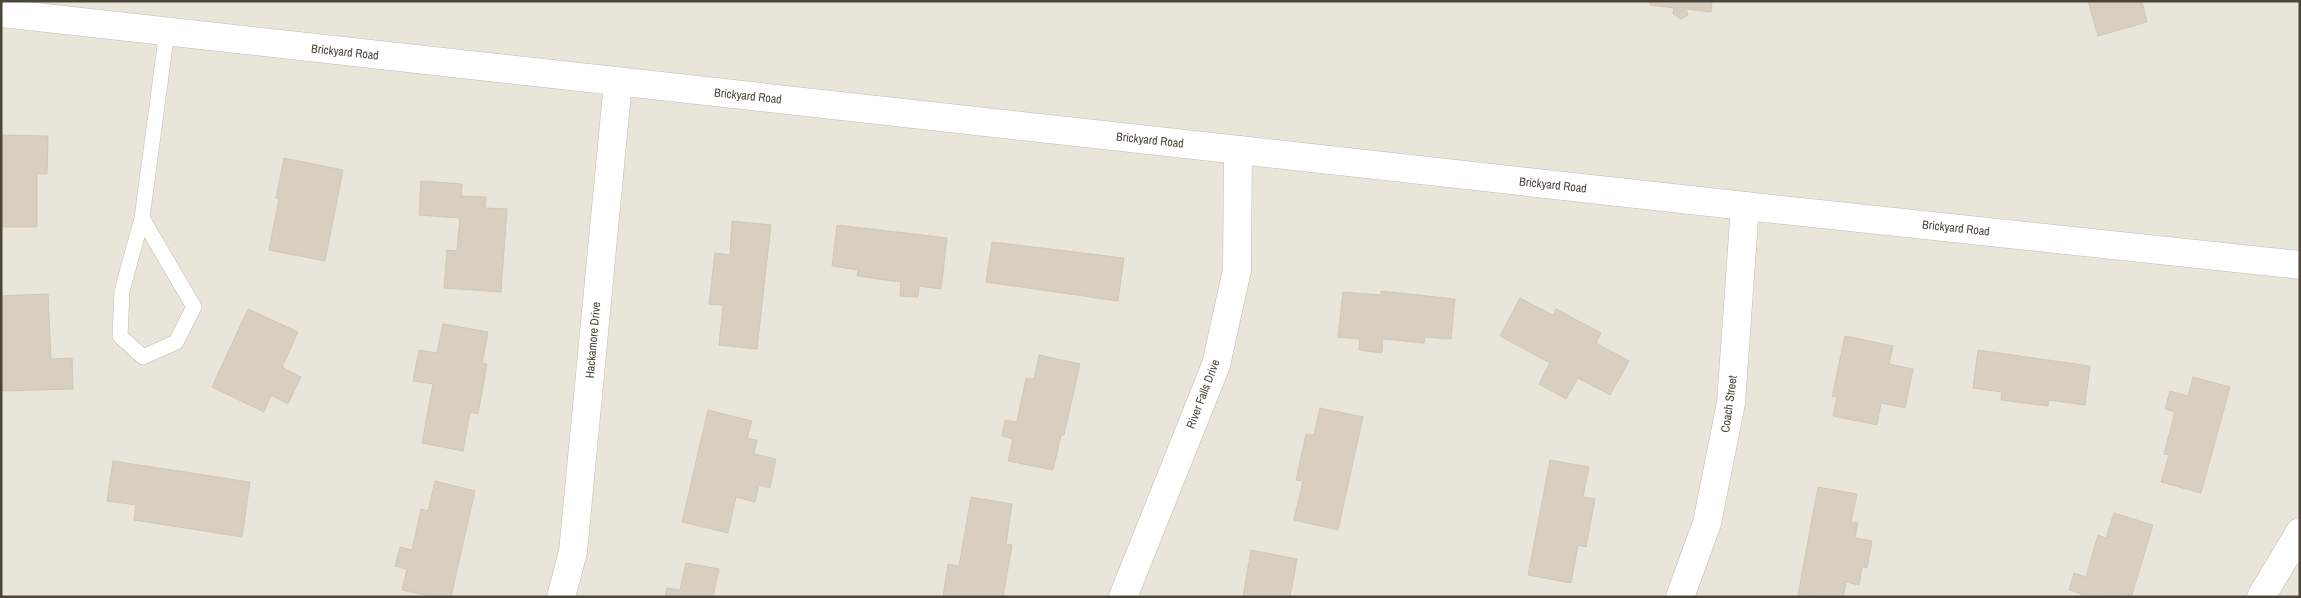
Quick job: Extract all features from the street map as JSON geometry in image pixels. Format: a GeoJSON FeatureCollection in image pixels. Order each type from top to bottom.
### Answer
{"type":"FeatureCollection","features":[{"type":"Feature","properties":{"kind":"street","name":"Brickyard Road"},"geometry":{"type":"LineString","coordinates":[[1,13],[1745,206],[2300,265]]}},
{"type":"Feature","properties":{"kind":"street","name":"Hackamore Drive"},"geometry":{"type":"LineString","coordinates":[[561,597],[572,552],[618,82]]}},
{"type":"Feature","properties":{"kind":"street","name":"River Falls Drive"},"geometry":{"type":"LineString","coordinates":[[1123,597],[1216,365],[1237,270],[1238,150]]}},
{"type":"Feature","properties":{"kind":"street","name":"Coach Street"},"geometry":{"type":"LineString","coordinates":[[1680,597],[1707,523],[1731,403],[1745,206]]}},
{"type":"Feature","properties":{"kind":"street"},"geometry":{"type":"LineString","coordinates":[[2261,597],[2300,532]]}},
{"type":"Feature","properties":{"kind":"lane"},"geometry":{"type":"LineString","coordinates":[[142,218],[194,307],[176,342],[143,357],[120,336],[122,291],[142,218],[167,31]]}},
{"type":"Feature","properties":{"kind":"shaded area"},"geometry":{"type":"Polygon","coordinates":[[[1,1],[2300,1],[2300,597],[1,597],[1,1]]]}},
{"type":"Feature","properties":{"kind":"building"},"geometry":{"type":"Polygon","coordinates":[[[1650,1],[1712,1],[1711,12],[1686,9],[1688,15],[1681,19],[1673,14],[1674,8],[1650,5],[1650,1]]]}},
{"type":"Feature","properties":{"kind":"building"},"geometry":{"type":"Polygon","coordinates":[[[2088,1],[2142,1],[2147,22],[2098,36],[2088,1]]]}},
{"type":"Feature","properties":{"kind":"building"},"geometry":{"type":"Polygon","coordinates":[[[1,135],[48,136],[47,174],[37,174],[37,227],[1,227],[1,135]]]}},
{"type":"Feature","properties":{"kind":"building"},"geometry":{"type":"Polygon","coordinates":[[[284,158],[343,170],[325,261],[269,250],[279,199],[276,198],[284,158]]]}},
{"type":"Feature","properties":{"kind":"building"},"geometry":{"type":"Polygon","coordinates":[[[421,181],[462,184],[461,196],[486,197],[485,208],[507,209],[501,292],[444,288],[447,250],[457,251],[460,218],[419,215],[421,181]]]}},
{"type":"Feature","properties":{"kind":"building"},"geometry":{"type":"Polygon","coordinates":[[[732,221],[771,225],[757,349],[719,345],[723,305],[709,304],[715,253],[730,255],[732,221]]]}},
{"type":"Feature","properties":{"kind":"building"},"geometry":{"type":"Polygon","coordinates":[[[837,225],[947,238],[941,289],[919,286],[918,297],[900,296],[901,282],[857,276],[858,270],[832,266],[837,225]]]}},
{"type":"Feature","properties":{"kind":"building"},"geometry":{"type":"Polygon","coordinates":[[[992,242],[1124,258],[1118,301],[986,282],[992,242]]]}},
{"type":"Feature","properties":{"kind":"building"},"geometry":{"type":"Polygon","coordinates":[[[1381,291],[1455,299],[1451,339],[1425,337],[1424,343],[1383,339],[1382,353],[1359,350],[1360,339],[1338,337],[1343,292],[1381,295],[1381,291]]]}},
{"type":"Feature","properties":{"kind":"building"},"geometry":{"type":"Polygon","coordinates":[[[48,294],[51,359],[72,358],[73,389],[1,391],[1,296],[48,294]]]}},
{"type":"Feature","properties":{"kind":"building"},"geometry":{"type":"Polygon","coordinates":[[[1520,298],[1553,315],[1556,309],[1601,333],[1596,343],[1629,361],[1610,395],[1578,378],[1566,399],[1539,384],[1550,363],[1500,336],[1520,298]]]}},
{"type":"Feature","properties":{"kind":"building"},"geometry":{"type":"Polygon","coordinates":[[[248,309],[298,332],[282,367],[301,377],[288,404],[271,395],[264,412],[212,387],[248,309]]]}},
{"type":"Feature","properties":{"kind":"building"},"geometry":{"type":"Polygon","coordinates":[[[443,324],[488,332],[482,363],[487,364],[478,414],[470,412],[463,451],[422,443],[433,384],[413,381],[419,350],[437,353],[443,324]]]}},
{"type":"Feature","properties":{"kind":"building"},"geometry":{"type":"Polygon","coordinates":[[[1845,336],[1893,346],[1889,364],[1913,369],[1905,408],[1881,403],[1877,425],[1833,416],[1837,396],[1832,397],[1845,336]]]}},
{"type":"Feature","properties":{"kind":"building"},"geometry":{"type":"Polygon","coordinates":[[[1978,350],[2090,366],[2085,405],[2049,400],[2048,406],[2001,400],[2002,392],[1973,388],[1978,350]]]}},
{"type":"Feature","properties":{"kind":"building"},"geometry":{"type":"Polygon","coordinates":[[[1039,355],[1080,364],[1064,435],[1061,435],[1053,470],[1008,461],[1013,439],[1002,436],[1005,420],[1017,422],[1026,378],[1034,379],[1039,355]]]}},
{"type":"Feature","properties":{"kind":"building"},"geometry":{"type":"Polygon","coordinates":[[[2193,377],[2230,387],[2201,493],[2161,482],[2169,455],[2164,454],[2175,412],[2165,409],[2170,391],[2188,396],[2193,377]]]}},
{"type":"Feature","properties":{"kind":"building"},"geometry":{"type":"Polygon","coordinates":[[[1320,408],[1363,417],[1338,530],[1294,520],[1303,481],[1296,480],[1306,434],[1314,435],[1320,408]]]}},
{"type":"Feature","properties":{"kind":"building"},"geometry":{"type":"Polygon","coordinates":[[[708,410],[752,421],[747,438],[757,440],[754,454],[776,459],[770,488],[759,485],[755,502],[736,497],[728,533],[682,522],[708,410]]]}},
{"type":"Feature","properties":{"kind":"building"},"geometry":{"type":"Polygon","coordinates":[[[1550,460],[1589,467],[1583,497],[1595,499],[1586,547],[1578,545],[1571,583],[1528,575],[1550,460]]]}},
{"type":"Feature","properties":{"kind":"building"},"geometry":{"type":"Polygon","coordinates":[[[113,461],[250,482],[242,537],[134,520],[136,505],[107,501],[113,461]]]}},
{"type":"Feature","properties":{"kind":"building"},"geometry":{"type":"Polygon","coordinates":[[[435,481],[475,491],[451,597],[434,597],[402,590],[407,569],[395,566],[400,547],[412,550],[421,509],[428,511],[435,481]]]}},
{"type":"Feature","properties":{"kind":"building"},"geometry":{"type":"Polygon","coordinates":[[[1818,487],[1857,494],[1851,522],[1858,523],[1855,538],[1872,541],[1867,568],[1862,567],[1859,585],[1846,582],[1843,597],[1798,595],[1818,487]]]}},
{"type":"Feature","properties":{"kind":"building"},"geometry":{"type":"Polygon","coordinates":[[[971,497],[1012,504],[1006,544],[1012,545],[1003,597],[943,597],[948,564],[959,566],[971,497]]]}},
{"type":"Feature","properties":{"kind":"building"},"geometry":{"type":"Polygon","coordinates":[[[2114,513],[2153,525],[2132,595],[2080,597],[2081,594],[2069,590],[2074,573],[2086,577],[2098,535],[2106,538],[2114,513]]]}},
{"type":"Feature","properties":{"kind":"building"},"geometry":{"type":"Polygon","coordinates":[[[1251,550],[1297,559],[1290,597],[1243,597],[1251,550]]]}},
{"type":"Feature","properties":{"kind":"building"},"geometry":{"type":"Polygon","coordinates":[[[686,563],[719,569],[713,597],[665,597],[667,588],[680,590],[686,563]]]}}]}
